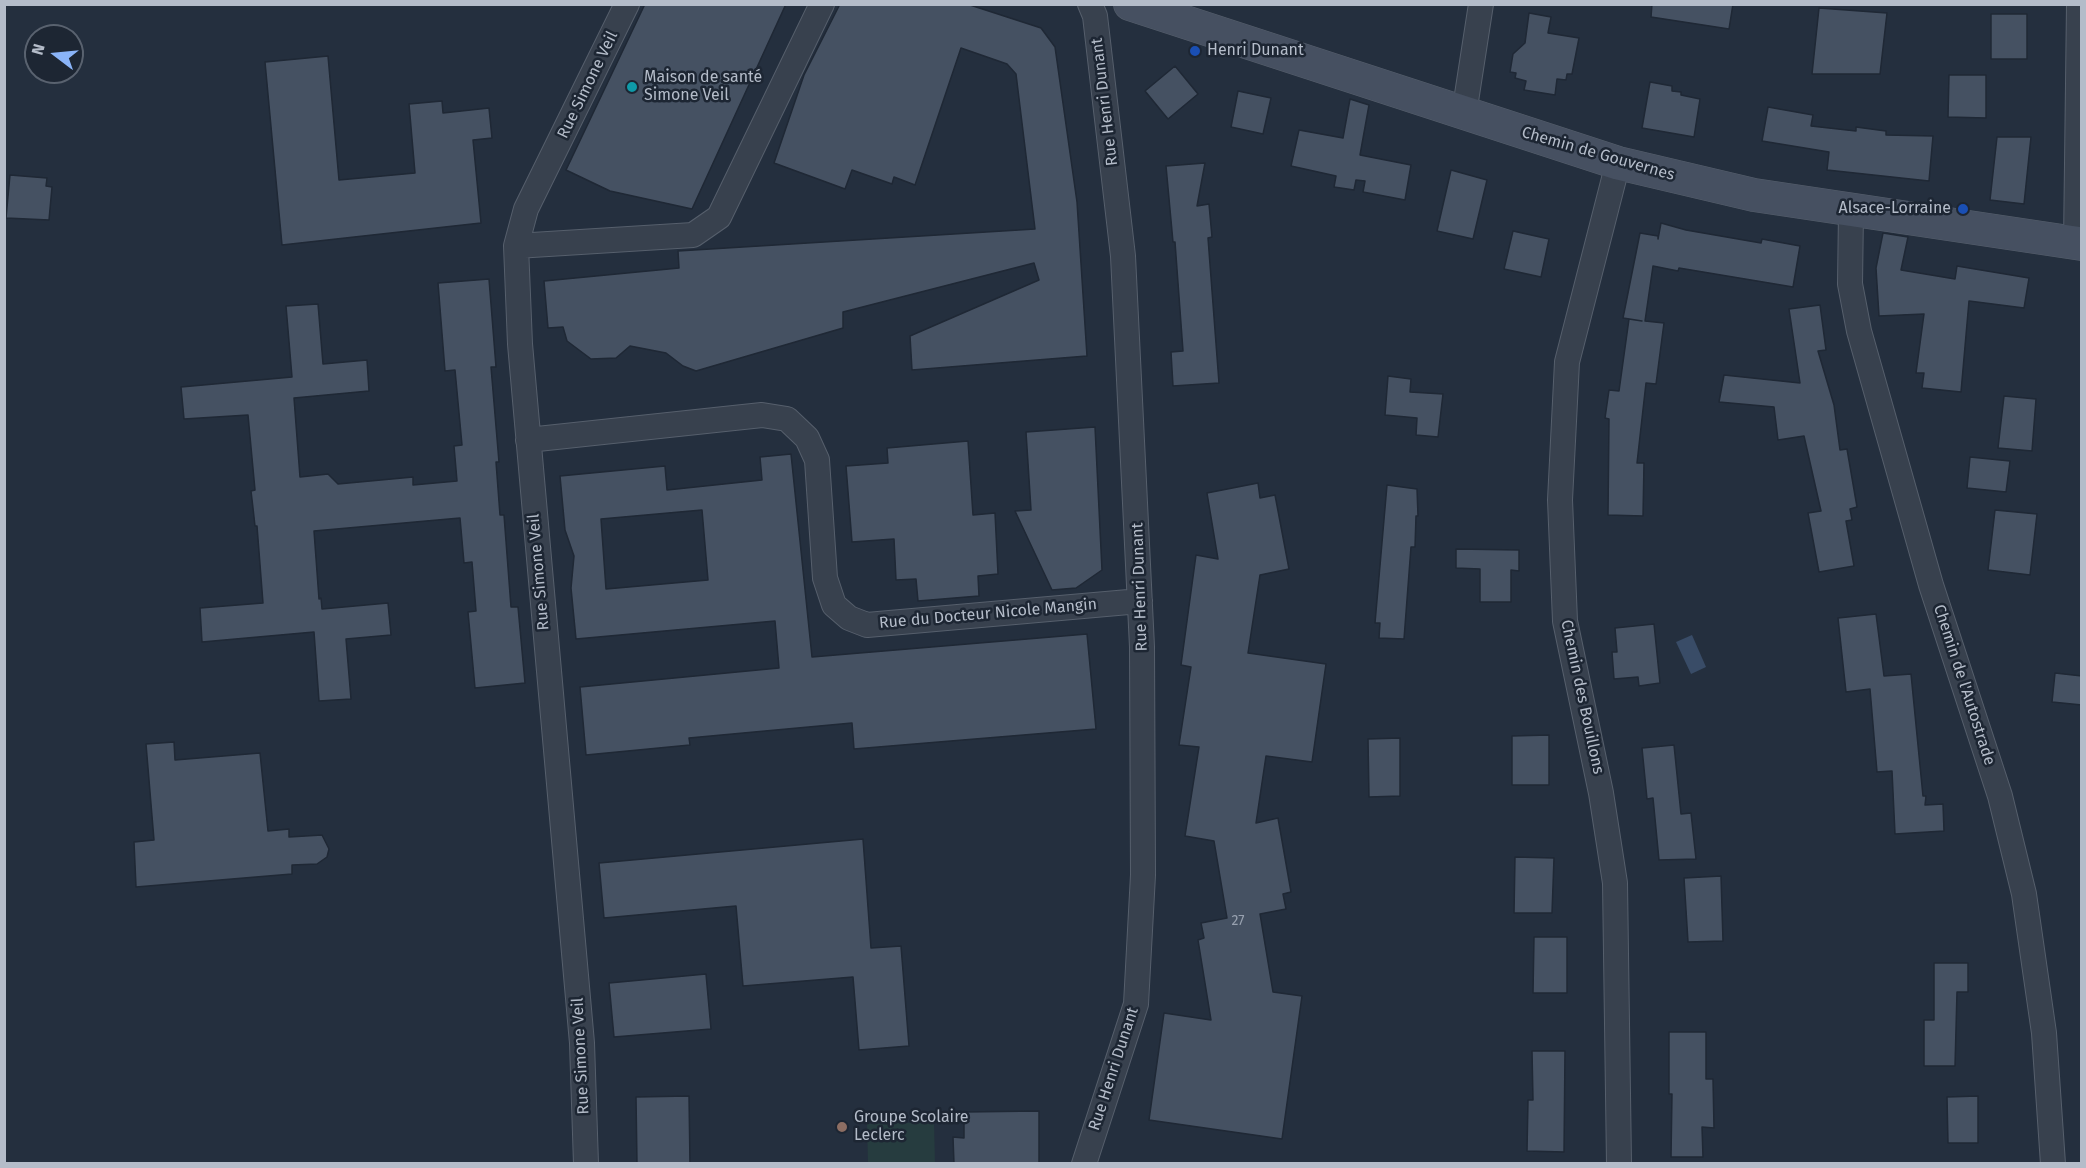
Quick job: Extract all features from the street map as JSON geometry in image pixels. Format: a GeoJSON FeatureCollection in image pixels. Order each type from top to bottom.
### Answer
{"type":"FeatureCollection","features":[{"type":"Feature","properties":{"kind":"street","name":"Rue Simone Veil"},"geometry":{"type":"LineString","coordinates":[[586,1164],[582,1043],[520,344],[516,246],[526,209],[627,4]]}},
{"type":"Feature","properties":{"kind":"street"},"geometry":{"type":"LineString","coordinates":[[516,246],[693,235],[719,217],[822,4]]}},
{"type":"Feature","properties":{"kind":"street","name":"Rue Henri Dunant"},"geometry":{"type":"LineString","coordinates":[[1084,1164],[1136,1004],[1142,915],[1143,676],[1123,256],[1095,16],[1090,4]]}},
{"type":"Feature","properties":{"kind":"street","name":"Chemin de Gouvernes"},"geometry":{"type":"LineString","coordinates":[[1130,4],[1618,163],[1754,195],[1851,212],[2079,244]]}},
{"type":"Feature","properties":{"kind":"street"},"geometry":{"type":"LineString","coordinates":[[1464,114],[1481,4]]}},
{"type":"Feature","properties":{"kind":"street"},"geometry":{"type":"LineString","coordinates":[[2079,4],[2079,244]]}},
{"type":"Feature","properties":{"kind":"street","name":"Chemin des Bouillons"},"geometry":{"type":"LineString","coordinates":[[1618,163],[1567,362],[1560,500],[1565,621],[1601,793],[1615,883],[1619,1164]]}},
{"type":"Feature","properties":{"kind":"street","name":"Chemin de l'Autostrade"},"geometry":{"type":"LineString","coordinates":[[1851,212],[1850,284],[1859,331],[1931,585],[2000,796],[2025,894],[2044,1033],[2053,1164]]}},
{"type":"Feature","properties":{"kind":"street","name":"Rue du Docteur Nicole Mangin"},"geometry":{"type":"LineString","coordinates":[[528,440],[762,415],[787,419],[807,438],[817,460],[825,578],[834,605],[849,618],[867,625],[1140,601]]}},
{"type":"Feature","properties":{"kind":"green space"},"geometry":{"type":"Polygon","coordinates":[[[934,1122],[935,1163],[868,1163],[867,1124],[934,1122]]]}},
{"type":"Feature","properties":{"kind":"water"},"geometry":{"type":"Polygon","coordinates":[[[1692,635],[1706,667],[1691,674],[1676,642],[1692,635]]]}},
{"type":"Feature","properties":{"kind":"building"},"geometry":{"type":"Polygon","coordinates":[[[645,4],[786,4],[692,209],[610,191],[566,170],[645,4]]]}},
{"type":"Feature","properties":{"kind":"building"},"geometry":{"type":"Polygon","coordinates":[[[840,4],[967,4],[1041,28],[1055,47],[1077,202],[1087,356],[912,370],[910,336],[1039,280],[1034,263],[843,312],[843,328],[696,371],[683,366],[666,353],[630,346],[616,358],[591,359],[567,341],[563,327],[548,328],[544,281],[679,268],[678,251],[1035,229],[1016,74],[1007,64],[961,48],[915,185],[894,177],[892,184],[852,170],[845,189],[774,163],[804,75],[840,4]]]}},
{"type":"Feature","properties":{"kind":"building"},"geometry":{"type":"Polygon","coordinates":[[[1652,4],[1733,4],[1729,29],[1651,17],[1652,4]]]}},
{"type":"Feature","properties":{"kind":"building"},"geometry":{"type":"Polygon","coordinates":[[[1819,8],[1887,13],[1880,74],[1812,74],[1819,8]]]}},
{"type":"Feature","properties":{"kind":"building"},"geometry":{"type":"Polygon","coordinates":[[[1529,13],[1551,17],[1548,33],[1579,38],[1572,74],[1567,74],[1566,80],[1557,79],[1555,95],[1524,90],[1526,81],[1515,78],[1516,73],[1510,72],[1513,54],[1525,43],[1529,13]]]}},
{"type":"Feature","properties":{"kind":"building"},"geometry":{"type":"Polygon","coordinates":[[[1991,14],[2027,14],[2027,59],[1991,59],[1991,14]]]}},
{"type":"Feature","properties":{"kind":"building"},"geometry":{"type":"Polygon","coordinates":[[[328,56],[339,180],[415,173],[409,104],[442,101],[443,113],[489,108],[492,138],[473,140],[481,223],[282,245],[265,62],[328,56]]]}},
{"type":"Feature","properties":{"kind":"building"},"geometry":{"type":"Polygon","coordinates":[[[1175,66],[1198,94],[1168,119],[1145,91],[1175,66]]]}},
{"type":"Feature","properties":{"kind":"building"},"geometry":{"type":"Polygon","coordinates":[[[1949,75],[1986,75],[1986,118],[1948,117],[1949,75]]]}},
{"type":"Feature","properties":{"kind":"building"},"geometry":{"type":"Polygon","coordinates":[[[1650,82],[1672,86],[1672,91],[1700,99],[1694,137],[1642,128],[1650,82]]]}},
{"type":"Feature","properties":{"kind":"building"},"geometry":{"type":"Polygon","coordinates":[[[1238,91],[1271,98],[1263,134],[1231,127],[1238,91]]]}},
{"type":"Feature","properties":{"kind":"building"},"geometry":{"type":"Polygon","coordinates":[[[1350,99],[1369,105],[1360,155],[1411,165],[1405,200],[1363,192],[1365,181],[1356,180],[1354,190],[1334,187],[1336,176],[1291,166],[1299,130],[1343,138],[1350,99]]]}},
{"type":"Feature","properties":{"kind":"building"},"geometry":{"type":"Polygon","coordinates":[[[1768,107],[1813,115],[1811,126],[1856,131],[1856,127],[1886,131],[1886,135],[1933,136],[1929,181],[1827,170],[1829,152],[1762,141],[1768,107]]]}},
{"type":"Feature","properties":{"kind":"building"},"geometry":{"type":"Polygon","coordinates":[[[1997,137],[2031,137],[2024,204],[1990,200],[1997,137]]]}},
{"type":"Feature","properties":{"kind":"building"},"geometry":{"type":"Polygon","coordinates":[[[1205,163],[1197,206],[1209,204],[1212,237],[1208,238],[1219,383],[1173,386],[1171,352],[1183,351],[1175,242],[1173,242],[1166,166],[1205,163]]]}},
{"type":"Feature","properties":{"kind":"building"},"geometry":{"type":"Polygon","coordinates":[[[1451,170],[1487,180],[1473,239],[1437,231],[1451,170]]]}},
{"type":"Feature","properties":{"kind":"building"},"geometry":{"type":"Polygon","coordinates":[[[10,175],[47,178],[46,186],[52,187],[49,220],[6,218],[10,175]]]}},
{"type":"Feature","properties":{"kind":"building"},"geometry":{"type":"Polygon","coordinates":[[[1661,223],[1686,230],[1761,243],[1762,239],[1800,246],[1793,287],[1679,268],[1678,271],[1653,266],[1645,321],[1664,323],[1656,384],[1646,383],[1637,463],[1644,463],[1643,516],[1608,515],[1609,419],[1605,418],[1609,390],[1619,391],[1629,319],[1642,321],[1623,318],[1640,233],[1658,236],[1658,239],[1661,223]]]}},
{"type":"Feature","properties":{"kind":"building"},"geometry":{"type":"Polygon","coordinates":[[[1513,231],[1549,239],[1541,277],[1504,269],[1513,231]]]}},
{"type":"Feature","properties":{"kind":"building"},"geometry":{"type":"Polygon","coordinates":[[[1883,233],[1908,237],[1901,270],[1955,279],[1957,266],[2029,278],[2024,308],[1969,301],[1961,392],[1922,388],[1924,373],[1916,373],[1924,314],[1879,316],[1876,268],[1883,233]]]}},
{"type":"Feature","properties":{"kind":"building"},"geometry":{"type":"Polygon","coordinates":[[[489,279],[496,367],[491,367],[499,462],[496,462],[500,515],[504,515],[511,607],[518,607],[525,683],[475,688],[468,612],[476,611],[472,562],[464,563],[460,518],[314,531],[319,599],[321,598],[322,609],[388,603],[391,635],[346,639],[351,699],[319,701],[314,632],[202,642],[200,608],[263,603],[257,526],[255,526],[251,491],[255,490],[248,415],[184,419],[181,387],[292,377],[286,306],[318,304],[323,364],[367,360],[369,391],[294,398],[300,477],[328,474],[338,484],[413,477],[413,485],[457,481],[454,446],[462,445],[455,370],[445,371],[438,283],[489,279]]]}},
{"type":"Feature","properties":{"kind":"building"},"geometry":{"type":"Polygon","coordinates":[[[1820,305],[1826,350],[1818,351],[1834,405],[1840,450],[1847,449],[1857,507],[1850,509],[1852,520],[1846,521],[1854,566],[1819,572],[1808,513],[1821,511],[1804,436],[1778,440],[1774,407],[1719,402],[1724,375],[1800,383],[1789,309],[1820,305]]]}},
{"type":"Feature","properties":{"kind":"building"},"geometry":{"type":"Polygon","coordinates":[[[1388,376],[1411,379],[1410,392],[1443,394],[1438,437],[1416,435],[1417,418],[1385,415],[1388,376]]]}},
{"type":"Feature","properties":{"kind":"building"},"geometry":{"type":"Polygon","coordinates":[[[2004,396],[2036,399],[2032,451],[1998,448],[2004,396]]]}},
{"type":"Feature","properties":{"kind":"building"},"geometry":{"type":"Polygon","coordinates":[[[1095,427],[1102,570],[1076,588],[1052,590],[1015,511],[1031,510],[1026,432],[1095,427]]]}},
{"type":"Feature","properties":{"kind":"building"},"geometry":{"type":"Polygon","coordinates":[[[968,441],[973,515],[995,513],[998,574],[978,576],[979,596],[918,601],[916,579],[896,580],[894,539],[852,542],[846,466],[888,463],[887,448],[968,441]]]}},
{"type":"Feature","properties":{"kind":"building"},"geometry":{"type":"Polygon","coordinates":[[[791,454],[812,657],[1087,634],[1096,729],[854,749],[852,723],[689,738],[690,745],[586,755],[580,687],[779,668],[775,621],[576,639],[571,588],[574,556],[565,530],[560,476],[665,466],[667,490],[762,480],[760,457],[791,454]],[[702,510],[601,519],[606,589],[708,580],[702,510]]]}},
{"type":"Feature","properties":{"kind":"building"},"geometry":{"type":"Polygon","coordinates":[[[1970,457],[2010,461],[2006,492],[1967,488],[1970,457]]]}},
{"type":"Feature","properties":{"kind":"building"},"geometry":{"type":"Polygon","coordinates":[[[1258,483],[1260,498],[1275,495],[1289,569],[1260,575],[1248,653],[1326,664],[1312,762],[1266,756],[1256,823],[1278,818],[1291,892],[1283,894],[1286,909],[1260,914],[1273,992],[1302,996],[1282,1139],[1149,1120],[1164,1013],[1211,1020],[1198,940],[1204,938],[1201,923],[1227,918],[1214,841],[1185,836],[1199,747],[1179,745],[1191,667],[1181,665],[1196,555],[1218,559],[1207,493],[1258,483]]]}},
{"type":"Feature","properties":{"kind":"building"},"geometry":{"type":"Polygon","coordinates":[[[1387,485],[1417,489],[1418,516],[1416,516],[1415,547],[1411,547],[1404,639],[1379,638],[1380,623],[1375,623],[1387,485]]]}},
{"type":"Feature","properties":{"kind":"building"},"geometry":{"type":"Polygon","coordinates":[[[1995,510],[2037,514],[2030,575],[1988,570],[1995,510]]]}},
{"type":"Feature","properties":{"kind":"building"},"geometry":{"type":"Polygon","coordinates":[[[1456,549],[1519,550],[1519,571],[1511,570],[1511,602],[1480,602],[1480,569],[1456,568],[1456,549]]]}},
{"type":"Feature","properties":{"kind":"building"},"geometry":{"type":"Polygon","coordinates":[[[1876,614],[1884,676],[1911,674],[1923,796],[1926,796],[1925,805],[1943,804],[1944,831],[1895,834],[1892,771],[1877,772],[1870,689],[1846,692],[1838,618],[1876,614]]]}},
{"type":"Feature","properties":{"kind":"building"},"geometry":{"type":"Polygon","coordinates":[[[1654,624],[1660,683],[1639,686],[1638,677],[1614,679],[1612,652],[1617,652],[1615,628],[1654,624]]]}},
{"type":"Feature","properties":{"kind":"building"},"geometry":{"type":"Polygon","coordinates":[[[2055,673],[2082,676],[2082,705],[2052,702],[2055,673]]]}},
{"type":"Feature","properties":{"kind":"building"},"geometry":{"type":"Polygon","coordinates":[[[1549,735],[1549,785],[1512,785],[1512,736],[1549,735]]]}},
{"type":"Feature","properties":{"kind":"building"},"geometry":{"type":"Polygon","coordinates":[[[1400,738],[1400,796],[1369,797],[1368,739],[1400,738]]]}},
{"type":"Feature","properties":{"kind":"building"},"geometry":{"type":"Polygon","coordinates":[[[174,742],[175,760],[260,753],[268,831],[289,829],[289,837],[322,835],[329,849],[327,857],[317,864],[292,865],[292,874],[136,887],[134,842],[154,840],[146,744],[174,742]]]}},
{"type":"Feature","properties":{"kind":"building"},"geometry":{"type":"Polygon","coordinates":[[[1674,745],[1681,814],[1691,813],[1696,859],[1659,860],[1653,798],[1647,799],[1642,748],[1674,745]]]}},
{"type":"Feature","properties":{"kind":"building"},"geometry":{"type":"Polygon","coordinates":[[[863,839],[871,948],[901,946],[909,1046],[859,1050],[853,977],[743,986],[736,906],[604,918],[599,863],[863,839]]]}},
{"type":"Feature","properties":{"kind":"building"},"geometry":{"type":"Polygon","coordinates":[[[1515,857],[1554,858],[1552,913],[1514,913],[1515,857]]]}},
{"type":"Feature","properties":{"kind":"building"},"geometry":{"type":"Polygon","coordinates":[[[1721,876],[1723,941],[1688,942],[1684,878],[1721,876]]]}},
{"type":"Feature","properties":{"kind":"building"},"geometry":{"type":"Polygon","coordinates":[[[1534,937],[1567,937],[1567,993],[1533,993],[1534,937]]]}},
{"type":"Feature","properties":{"kind":"building"},"geometry":{"type":"Polygon","coordinates":[[[1934,963],[1968,963],[1968,992],[1957,992],[1955,1066],[1924,1066],[1924,1020],[1934,1020],[1934,963]]]}},
{"type":"Feature","properties":{"kind":"building"},"geometry":{"type":"Polygon","coordinates":[[[706,974],[711,1029],[614,1037],[609,983],[706,974]]]}},
{"type":"Feature","properties":{"kind":"building"},"geometry":{"type":"Polygon","coordinates":[[[1669,1032],[1706,1032],[1706,1079],[1713,1079],[1714,1128],[1702,1127],[1703,1157],[1671,1157],[1672,1094],[1669,1094],[1669,1032]]]}},
{"type":"Feature","properties":{"kind":"building"},"geometry":{"type":"Polygon","coordinates":[[[1532,1051],[1565,1051],[1564,1152],[1527,1151],[1528,1100],[1533,1100],[1532,1051]]]}},
{"type":"Feature","properties":{"kind":"building"},"geometry":{"type":"Polygon","coordinates":[[[689,1096],[690,1164],[637,1164],[636,1097],[689,1096]]]}},
{"type":"Feature","properties":{"kind":"building"},"geometry":{"type":"Polygon","coordinates":[[[1978,1096],[1978,1143],[1948,1143],[1947,1097],[1978,1096]]]}},
{"type":"Feature","properties":{"kind":"building"},"geometry":{"type":"Polygon","coordinates":[[[1039,1111],[1039,1164],[954,1164],[953,1137],[964,1138],[964,1112],[1039,1111]]]}},
{"type":"Feature","properties":{"kind":"place","name":"Henri Dunant"},"geometry":{"type":"Point","coordinates":[1195,51]}},
{"type":"Feature","properties":{"kind":"place","name":"Maison de santé Simone Veil"},"geometry":{"type":"Point","coordinates":[632,87]}},
{"type":"Feature","properties":{"kind":"place","name":"Alsace-Lorraine"},"geometry":{"type":"Point","coordinates":[1963,209]}},
{"type":"Feature","properties":{"kind":"place","name":"Groupe Scolaire Leclerc"},"geometry":{"type":"Point","coordinates":[842,1127]}}]}
